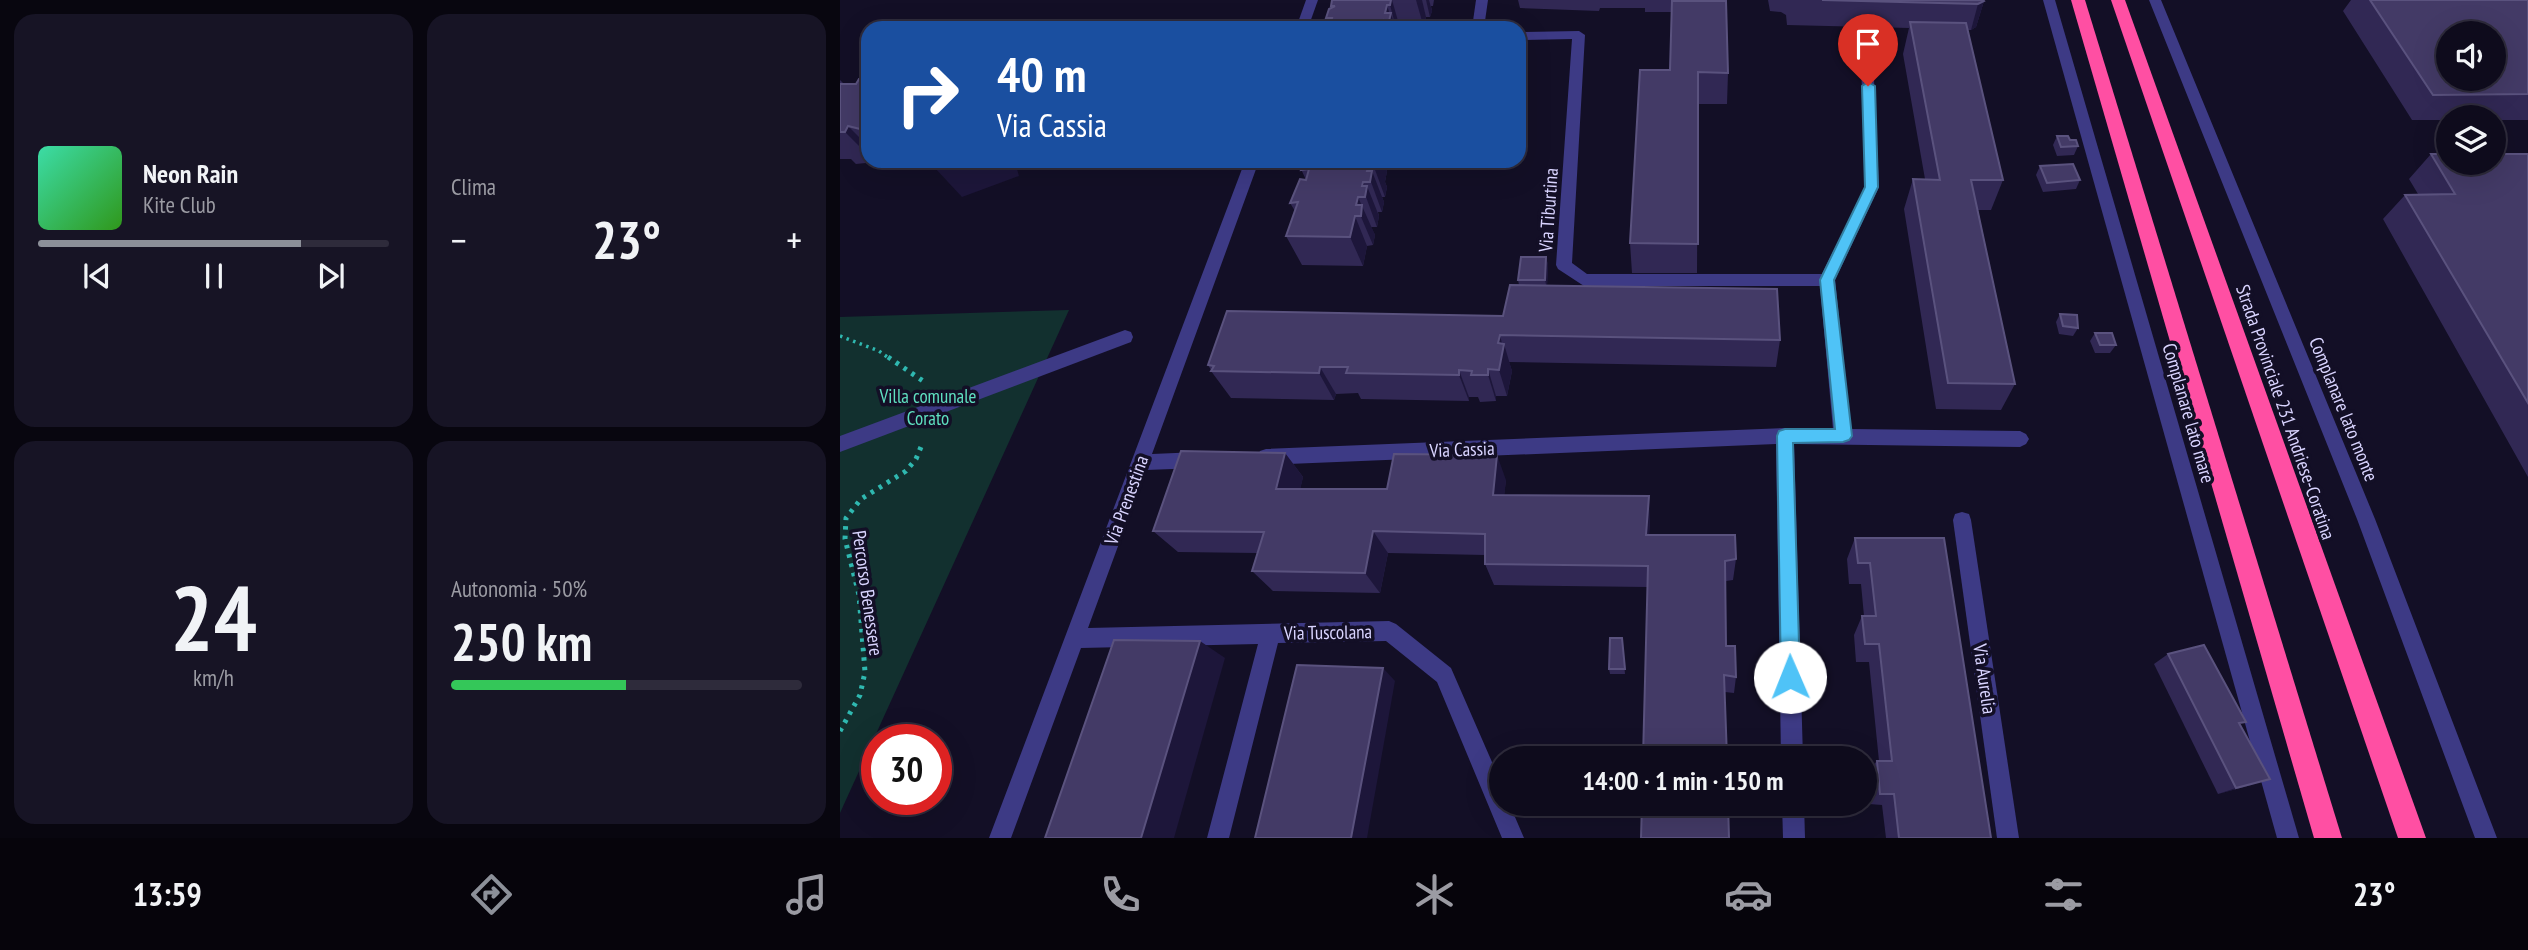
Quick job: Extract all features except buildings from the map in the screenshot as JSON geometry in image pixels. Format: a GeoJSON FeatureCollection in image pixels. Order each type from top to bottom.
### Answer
{"type":"FeatureCollection","features":[{"type":"Feature","properties":{"kind":"highway"},"geometry":{"type":"LineString","coordinates":[[2078,0],[2328,838]]}},
{"type":"Feature","properties":{"kind":"highway","name":"Strada Provinciale 231 Andriese-Coratina"},"geometry":{"type":"LineString","coordinates":[[2118,0],[2412,838]]}},
{"type":"Feature","properties":{"kind":"street"},"geometry":{"type":"LineString","coordinates":[[1304,21],[1312,0]]}},
{"type":"Feature","properties":{"kind":"street"},"geometry":{"type":"LineString","coordinates":[[1479,21],[1482,0]]}},
{"type":"Feature","properties":{"kind":"street","name":"Complanare lato mare"},"geometry":{"type":"LineString","coordinates":[[2049,0],[2288,838]]}},
{"type":"Feature","properties":{"kind":"street","name":"Complanare lato monte"},"geometry":{"type":"LineString","coordinates":[[2155,0],[2366,519],[2486,838]]}},
{"type":"Feature","properties":{"kind":"street","name":"Via Tiburtina"},"geometry":{"type":"LineString","coordinates":[[1526,36],[1579,35],[1564,265],[1584,280],[1827,280]]}},
{"type":"Feature","properties":{"kind":"street"},"geometry":{"type":"LineString","coordinates":[[1843,436],[1827,280],[1871,187],[1868,61]]}},
{"type":"Feature","properties":{"kind":"street","name":"Via Prenestina"},"geometry":{"type":"LineString","coordinates":[[1000,838],[1249,168]]}},
{"type":"Feature","properties":{"kind":"street"},"geometry":{"type":"LineString","coordinates":[[840,444],[1125,337]]}},
{"type":"Feature","properties":{"kind":"street"},"geometry":{"type":"LineString","coordinates":[[1785,436],[1792,746]]}},
{"type":"Feature","properties":{"kind":"street","name":"Via Cassia"},"geometry":{"type":"LineString","coordinates":[[1250,458],[1785,436],[2020,439]]}},
{"type":"Feature","properties":{"kind":"street"},"geometry":{"type":"LineString","coordinates":[[1140,463],[1222,459]]}},
{"type":"Feature","properties":{"kind":"street","name":"Via Aurelia"},"geometry":{"type":"LineString","coordinates":[[1962,520],[2007,838]]}},
{"type":"Feature","properties":{"kind":"street","name":"Via Tuscolana"},"geometry":{"type":"LineString","coordinates":[[1074,638],[1389,631],[1444,674],[1513,838]]}},
{"type":"Feature","properties":{"kind":"street","name":"Via Tuscolana"},"geometry":{"type":"LineString","coordinates":[[1218,838],[1270,633]]}},
{"type":"Feature","properties":{"kind":"street"},"geometry":{"type":"LineString","coordinates":[[1793,816],[1794,838]]}},
{"type":"Feature","properties":{"kind":"path"},"geometry":{"type":"LineString","coordinates":[[840,336],[879,351],[922,378],[931,390],[931,410]]}},
{"type":"Feature","properties":{"kind":"path","name":"Percorso Benessere"},"geometry":{"type":"LineString","coordinates":[[840,731],[864,684],[864,653],[854,568],[842,533],[846,518],[853,505],[896,481],[918,459],[931,410]]}},
{"type":"Feature","properties":{"kind":"green space","name":"Villa comunale Corato"},"geometry":{"type":"Polygon","coordinates":[[[1069,310],[881,724],[861,724],[861,767],[840,813],[840,317],[1069,310]]]}},
{"type":"Feature","properties":{"kind":"route"},"geometry":{"type":"LineString","coordinates":[[1790,677],[1785,436],[1843,436],[1827,280],[1871,187],[1868,86]]}}]}
